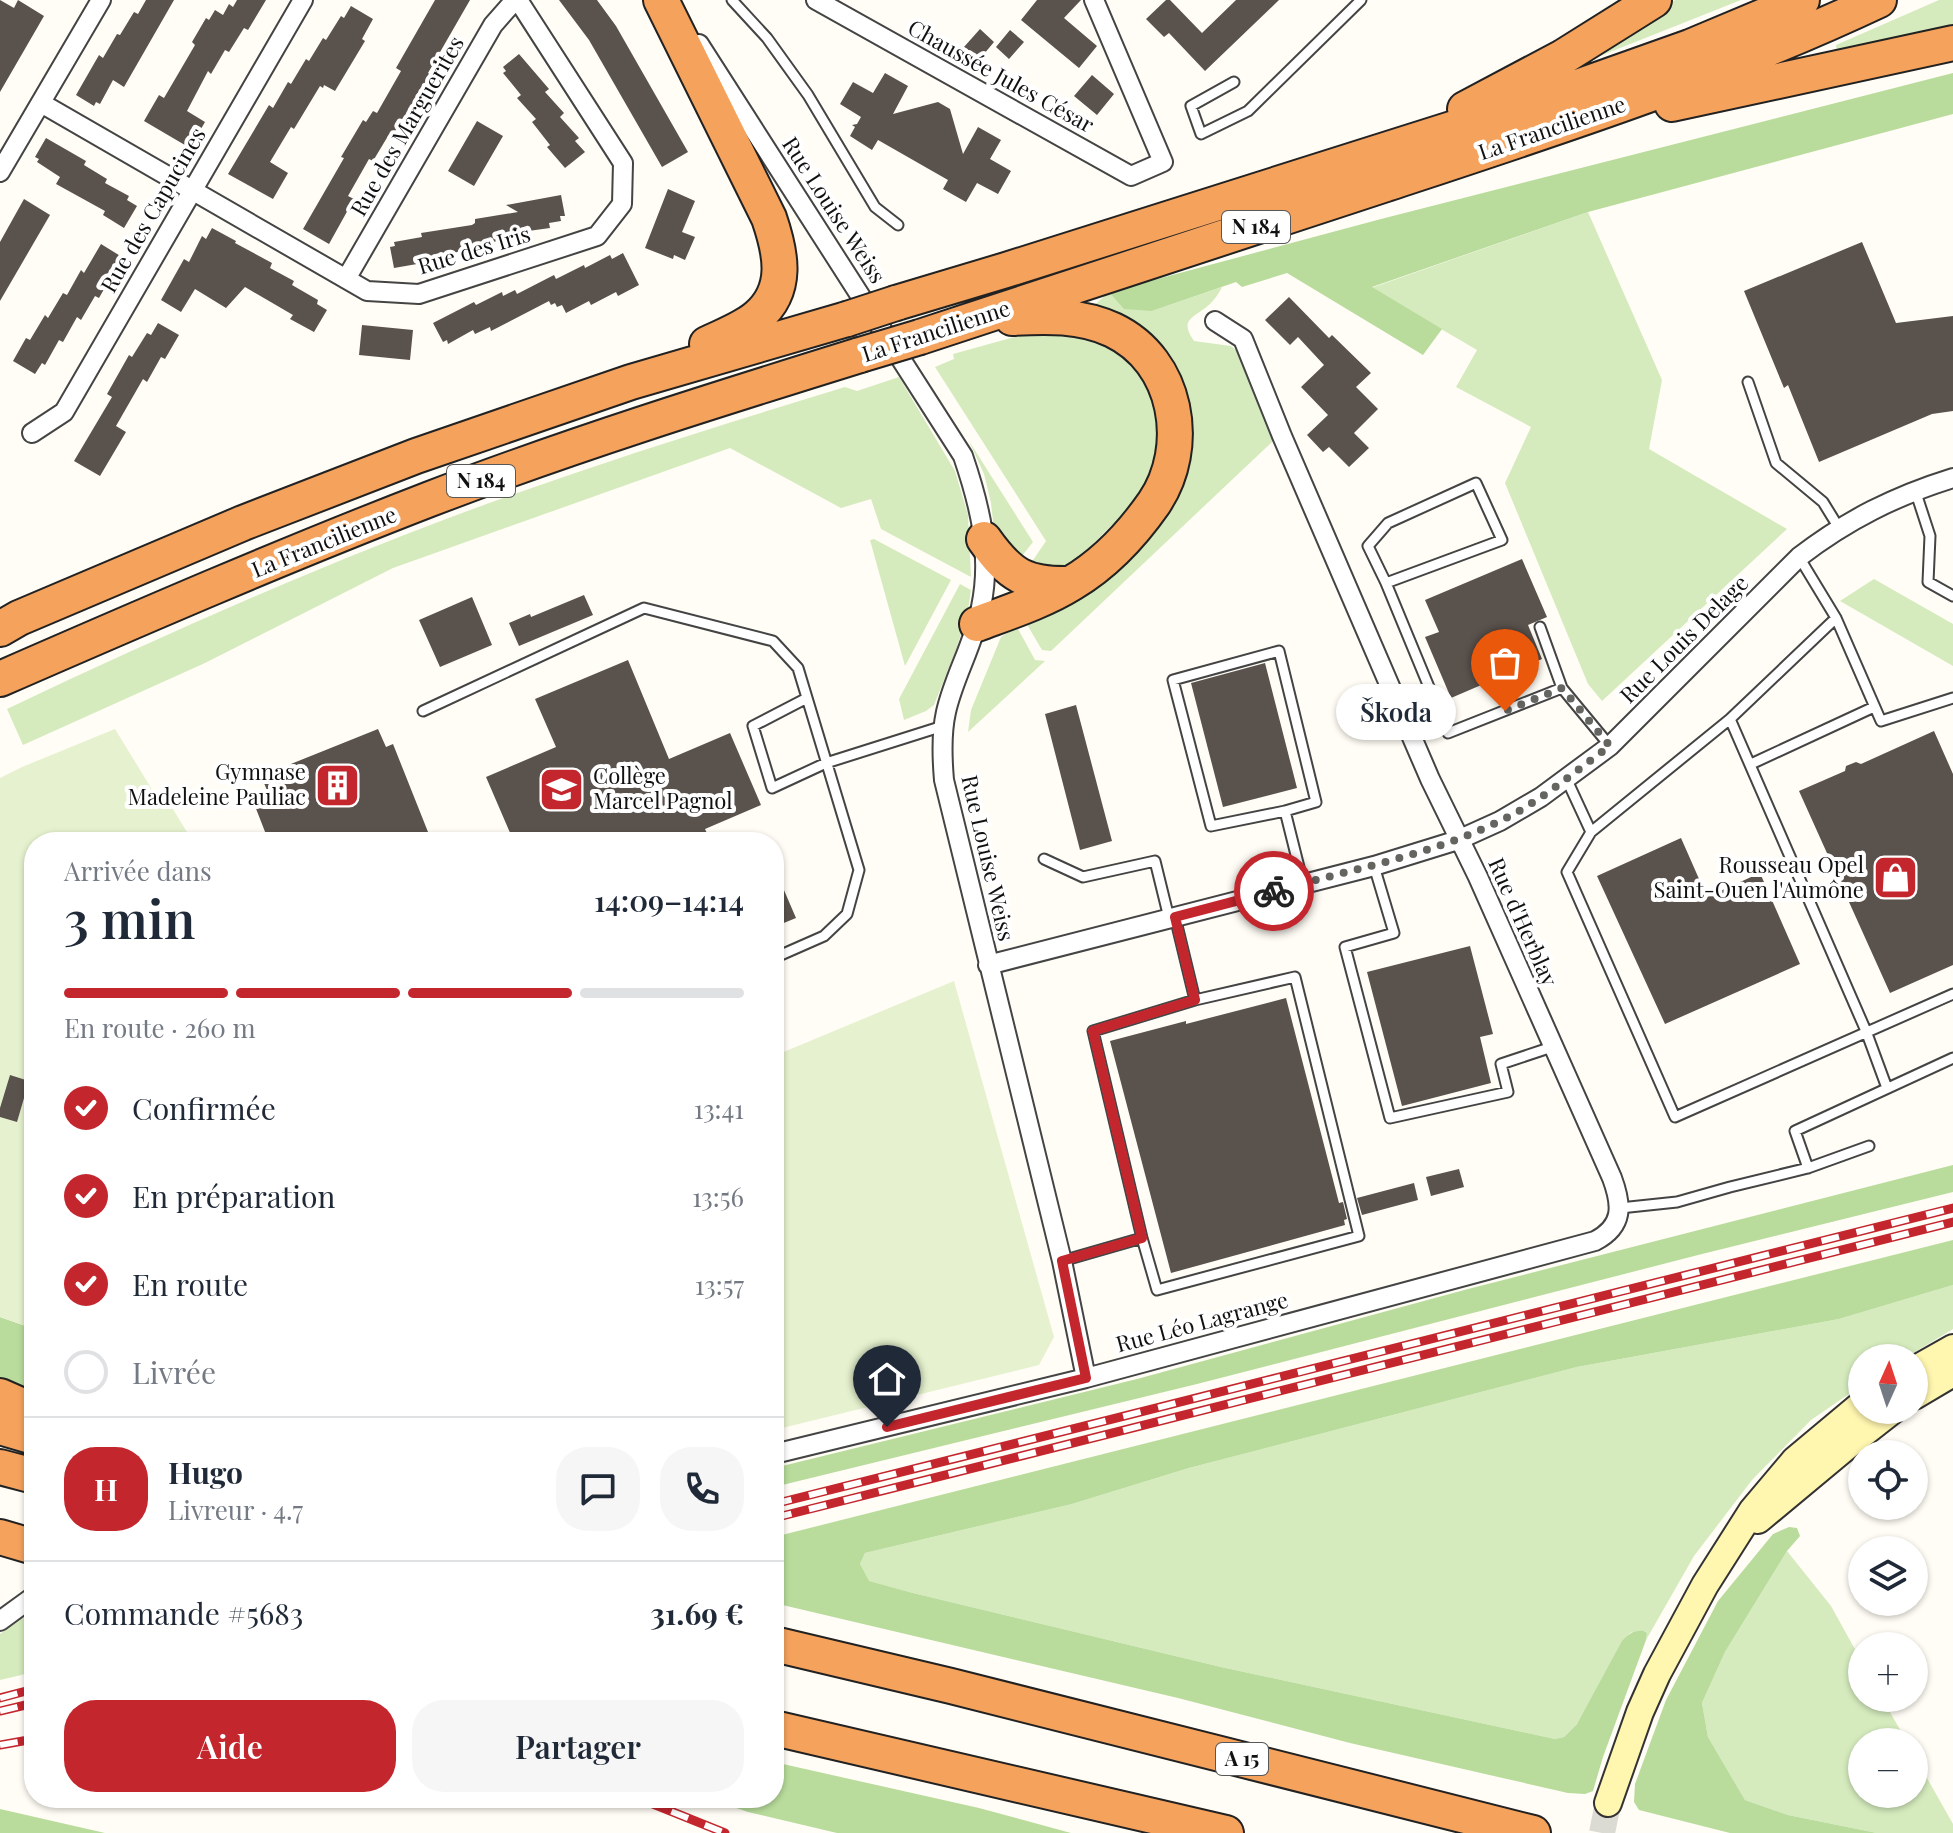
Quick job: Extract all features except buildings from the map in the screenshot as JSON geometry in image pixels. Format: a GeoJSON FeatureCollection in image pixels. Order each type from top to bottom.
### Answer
{"type":"FeatureCollection","features":[{"type":"Feature","properties":{"kind":"highway"},"geometry":{"type":"LineString","coordinates":[[1394,147],[1563,57],[1654,0]]}},
{"type":"Feature","properties":{"kind":"highway","name":"La Francilienne"},"geometry":{"type":"LineString","coordinates":[[6,625],[243,523],[416,456],[631,382],[1021,266],[1521,107],[1690,47],[1802,0]]}},
{"type":"Feature","properties":{"kind":"highway","name":"La Francilienne"},"geometry":{"type":"LineString","coordinates":[[0,679],[260,567],[431,498],[639,424],[920,337],[1545,132],[1665,89],[1879,0]]}},
{"type":"Feature","properties":{"kind":"highway"},"geometry":{"type":"LineString","coordinates":[[631,382],[756,318],[770,303],[777,287],[780,267],[779,247],[769,218],[670,6]]}},
{"type":"Feature","properties":{"kind":"highway"},"geometry":{"type":"LineString","coordinates":[[1545,132],[1953,43]]}},
{"type":"Feature","properties":{"kind":"highway"},"geometry":{"type":"LineString","coordinates":[[968,321],[1064,317],[1089,321],[1130,339],[1152,363],[1168,390],[1174,411],[1176,439],[1162,491],[1127,536],[1101,562],[1070,584],[1041,599],[977,624]]}},
{"type":"Feature","properties":{"kind":"highway"},"geometry":{"type":"LineString","coordinates":[[984,539],[996,557],[1028,581],[1047,585],[1070,584]]}},
{"type":"Feature","properties":{"kind":"highway"},"geometry":{"type":"LineString","coordinates":[[0,702],[110,631]]}},
{"type":"Feature","properties":{"kind":"highway"},"geometry":{"type":"LineString","coordinates":[[0,1396],[24,1407]]}},
{"type":"Feature","properties":{"kind":"highway"},"geometry":{"type":"LineString","coordinates":[[0,1427],[24,1434]]}},
{"type":"Feature","properties":{"kind":"highway"},"geometry":{"type":"LineString","coordinates":[[0,1467],[24,1473]]}},
{"type":"Feature","properties":{"kind":"highway"},"geometry":{"type":"LineString","coordinates":[[0,1537],[24,1544]]}},
{"type":"Feature","properties":{"kind":"highway","name":"A 15"},"geometry":{"type":"LineString","coordinates":[[784,1646],[982,1693],[1533,1833]]}},
{"type":"Feature","properties":{"kind":"highway"},"geometry":{"type":"LineString","coordinates":[[784,1730],[1226,1833]]}},
{"type":"Feature","properties":{"kind":"street"},"geometry":{"type":"LineString","coordinates":[[0,172],[101,0]]}},
{"type":"Feature","properties":{"kind":"street","name":"Rue des Capucines"},"geometry":{"type":"LineString","coordinates":[[32,433],[64,412],[303,0]]}},
{"type":"Feature","properties":{"kind":"street","name":"Rue des Iris"},"geometry":{"type":"LineString","coordinates":[[41,103],[367,291],[419,294],[597,236],[622,204],[623,163],[516,0]]}},
{"type":"Feature","properties":{"kind":"street","name":"Rue des Marguerites"},"geometry":{"type":"LineString","coordinates":[[346,279],[493,25],[516,0]]}},
{"type":"Feature","properties":{"kind":"street","name":"Rue Louise Weiss"},"geometry":{"type":"LineString","coordinates":[[673,0],[670,6],[853,282],[963,456],[977,496],[984,539],[983,588],[977,624],[943,726],[944,780],[1062,1261],[1086,1378]]}},
{"type":"Feature","properties":{"kind":"street","name":"Chaussée Jules César"},"geometry":{"type":"LineString","coordinates":[[816,0],[1131,176],[1163,162],[1094,0]]}},
{"type":"Feature","properties":{"kind":"street","name":"Rue d'Herblay"},"geometry":{"type":"LineString","coordinates":[[1215,321],[1243,339],[1294,465],[1458,840],[1478,877],[1612,1178],[1620,1208]]}},
{"type":"Feature","properties":{"kind":"street","name":"Rue Louis Delage"},"geometry":{"type":"LineString","coordinates":[[988,965],[1374,866],[1458,840],[1500,821],[1541,797],[1610,746],[1799,557],[1859,516],[1915,490],[1953,478]]}},
{"type":"Feature","properties":{"kind":"street","name":"Rue Léo Lagrange"},"geometry":{"type":"LineString","coordinates":[[784,1452],[1086,1378],[1595,1241],[1606,1235],[1615,1224],[1620,1208]]}},
{"type":"Feature","properties":{"kind":"street"},"geometry":{"type":"LineString","coordinates":[[1928,1362],[1953,1348]]}},
{"type":"Feature","properties":{"kind":"street"},"geometry":{"type":"LineString","coordinates":[[1928,1388],[1953,1373]]}},
{"type":"Feature","properties":{"kind":"street"},"geometry":{"type":"LineString","coordinates":[[1608,1803],[1640,1712],[1705,1585],[1771,1486],[1795,1460],[1848,1416]]}},
{"type":"Feature","properties":{"kind":"street"},"geometry":{"type":"LineString","coordinates":[[1728,1551],[1763,1515],[1876,1424]]}},
{"type":"Feature","properties":{"kind":"street"},"geometry":{"type":"LineString","coordinates":[[0,1621],[24,1603]]}},
{"type":"Feature","properties":{"kind":"lane"},"geometry":{"type":"LineString","coordinates":[[732,0],[767,38],[808,95],[875,207],[898,225]]}},
{"type":"Feature","properties":{"kind":"lane"},"geometry":{"type":"LineString","coordinates":[[1234,82],[1191,106],[1201,134],[1248,111],[1361,0]]}},
{"type":"Feature","properties":{"kind":"lane"},"geometry":{"type":"LineString","coordinates":[[1748,382],[1776,463],[1823,502],[1839,528]]}},
{"type":"Feature","properties":{"kind":"lane"},"geometry":{"type":"LineString","coordinates":[[1386,583],[1502,540],[1476,483],[1388,523],[1368,546],[1448,733],[1562,688]]}},
{"type":"Feature","properties":{"kind":"lane"},"geometry":{"type":"LineString","coordinates":[[1915,490],[1930,536],[1928,582],[1953,596]]}},
{"type":"Feature","properties":{"kind":"lane"},"geometry":{"type":"LineString","coordinates":[[1799,557],[1836,618],[1881,721],[1953,698]]}},
{"type":"Feature","properties":{"kind":"lane"},"geometry":{"type":"LineString","coordinates":[[423,711],[644,608],[773,641],[798,668],[859,870],[847,914],[824,936],[784,954]]}},
{"type":"Feature","properties":{"kind":"lane"},"geometry":{"type":"LineString","coordinates":[[1836,618],[1730,719],[1591,832],[1567,872],[1675,1117],[1953,994]]}},
{"type":"Feature","properties":{"kind":"lane"},"geometry":{"type":"LineString","coordinates":[[1540,627],[1562,688],[1610,746]]}},
{"type":"Feature","properties":{"kind":"lane"},"geometry":{"type":"LineString","coordinates":[[1279,651],[1316,802],[1285,811],[1211,826],[1173,680],[1279,651]]}},
{"type":"Feature","properties":{"kind":"lane"},"geometry":{"type":"LineString","coordinates":[[807,698],[753,726],[772,788],[826,763],[943,726]]}},
{"type":"Feature","properties":{"kind":"lane"},"geometry":{"type":"LineString","coordinates":[[1751,764],[1874,707]]}},
{"type":"Feature","properties":{"kind":"lane"},"geometry":{"type":"LineString","coordinates":[[1730,719],[1866,1031],[1887,1088]]}},
{"type":"Feature","properties":{"kind":"lane"},"geometry":{"type":"LineString","coordinates":[[1566,778],[1591,832]]}},
{"type":"Feature","properties":{"kind":"lane"},"geometry":{"type":"LineString","coordinates":[[1285,811],[1303,883]]}},
{"type":"Feature","properties":{"kind":"lane"},"geometry":{"type":"LineString","coordinates":[[1044,859],[1083,877],[1155,861],[1195,1000]]}},
{"type":"Feature","properties":{"kind":"lane"},"geometry":{"type":"LineString","coordinates":[[1374,866],[1394,933],[1345,947],[1390,1118],[1508,1092],[1501,1064],[1552,1047]]}},
{"type":"Feature","properties":{"kind":"lane"},"geometry":{"type":"LineString","coordinates":[[1295,977],[1359,1236],[1157,1290],[1142,1238],[1093,1031],[1195,1000],[1295,977]]}},
{"type":"Feature","properties":{"kind":"lane"},"geometry":{"type":"LineString","coordinates":[[1808,1168],[1795,1131],[1953,1058]]}},
{"type":"Feature","properties":{"kind":"lane"},"geometry":{"type":"LineString","coordinates":[[1620,1208],[1677,1202],[1808,1168],[1869,1146]]}},
{"type":"Feature","properties":{"kind":"lane"},"geometry":{"type":"LineString","coordinates":[[1062,1261],[1142,1238]]}},
{"type":"Feature","properties":{"kind":"green space"},"geometry":{"type":"Polygon","coordinates":[[[1675,0],[1741,0],[1600,56],[1597,52],[1675,0]]]}},
{"type":"Feature","properties":{"kind":"green space"},"geometry":{"type":"Polygon","coordinates":[[[1939,0],[1953,0],[1953,27],[1837,53],[1836,45],[1939,0]]]}},
{"type":"Feature","properties":{"kind":"green space"},"geometry":{"type":"Polygon","coordinates":[[[1953,73],[1953,114],[1588,212],[1372,287],[1442,329],[1423,355],[1287,273],[1242,287],[1236,282],[1152,311],[1124,309],[1109,292],[1381,219],[1953,73]]]}},
{"type":"Feature","properties":{"kind":"green space"},"geometry":{"type":"Polygon","coordinates":[[[1588,212],[1662,380],[1649,449],[1787,529],[1602,701],[1588,684],[1505,483],[1531,427],[1456,387],[1477,350],[1371,288],[1588,212]]]}},
{"type":"Feature","properties":{"kind":"green space"},"geometry":{"type":"Polygon","coordinates":[[[1222,287],[1210,304],[1190,319],[1189,333],[1194,341],[1231,346],[1238,352],[1273,441],[1051,651],[1042,650],[1022,616],[1073,598],[1079,600],[1096,590],[1191,428],[1090,309],[1109,292],[1152,311],[1222,287]]]}},
{"type":"Feature","properties":{"kind":"green space"},"geometry":{"type":"Polygon","coordinates":[[[1053,333],[1096,338],[1123,354],[1149,386],[1157,402],[1161,434],[1154,470],[1136,501],[1064,571],[1027,569],[1046,541],[935,367],[954,359],[953,354],[1018,336],[1053,333]]]}},
{"type":"Feature","properties":{"kind":"green space"},"geometry":{"type":"Polygon","coordinates":[[[899,377],[955,471],[968,515],[971,577],[881,529],[871,499],[841,508],[730,448],[393,568],[205,663],[23,745],[7,709],[238,604],[436,523],[727,423],[845,387],[857,391],[899,377]]]}},
{"type":"Feature","properties":{"kind":"green space"},"geometry":{"type":"Polygon","coordinates":[[[969,441],[1033,542],[1017,562],[994,530],[984,474],[969,441]]]}},
{"type":"Feature","properties":{"kind":"green space"},"geometry":{"type":"Polygon","coordinates":[[[874,539],[951,580],[905,666],[870,540],[874,539]]]}},
{"type":"Feature","properties":{"kind":"green space"},"geometry":{"type":"Polygon","coordinates":[[[1874,579],[1953,624],[1953,666],[1840,601],[1874,579]]]}},
{"type":"Feature","properties":{"kind":"green space"},"geometry":{"type":"Polygon","coordinates":[[[960,584],[971,590],[968,611],[934,705],[904,720],[899,699],[960,584]]]}},
{"type":"Feature","properties":{"kind":"green space"},"geometry":{"type":"Polygon","coordinates":[[[1017,627],[1035,660],[1045,661],[968,732],[971,710],[1001,637],[1017,627]]]}},
{"type":"Feature","properties":{"kind":"green space"},"geometry":{"type":"Polygon","coordinates":[[[115,729],[156,796],[168,801],[187,832],[24,832],[24,1325],[0,1317],[0,778],[115,729]]]}},
{"type":"Feature","properties":{"kind":"green space"},"geometry":{"type":"Polygon","coordinates":[[[954,981],[1054,1337],[1039,1365],[784,1428],[784,1052],[954,981]]]}},
{"type":"Feature","properties":{"kind":"green space"},"geometry":{"type":"Polygon","coordinates":[[[1953,1165],[1953,1192],[1197,1384],[784,1485],[784,1466],[1137,1379],[1468,1289],[1953,1165]]]}},
{"type":"Feature","properties":{"kind":"green space"},"geometry":{"type":"Polygon","coordinates":[[[1953,1240],[1953,1285],[1839,1319],[1577,1367],[1189,1468],[1072,1504],[865,1553],[860,1564],[869,1581],[913,1593],[1221,1667],[1555,1739],[1564,1737],[1577,1724],[1622,1641],[1632,1633],[1644,1631],[1647,1633],[1646,1640],[1593,1791],[1585,1794],[1568,1793],[1350,1743],[1178,1698],[784,1605],[784,1534],[1953,1240]]]}},
{"type":"Feature","properties":{"kind":"green space"},"geometry":{"type":"Polygon","coordinates":[[[1953,1285],[1953,1329],[1928,1344],[1848,1344],[1848,1395],[1811,1420],[1752,1480],[1694,1556],[1646,1640],[1645,1631],[1630,1633],[1577,1724],[1564,1737],[1555,1739],[1221,1667],[913,1593],[868,1581],[860,1564],[865,1553],[1072,1504],[1189,1468],[1577,1367],[1839,1319],[1953,1285]]]}},
{"type":"Feature","properties":{"kind":"green space"},"geometry":{"type":"Polygon","coordinates":[[[0,1317],[24,1325],[24,1387],[0,1377],[0,1317]]]}},
{"type":"Feature","properties":{"kind":"green space"},"geometry":{"type":"Polygon","coordinates":[[[1789,1527],[1797,1528],[1800,1536],[1787,1551],[1725,1652],[1702,1703],[1708,1737],[1745,1800],[1788,1815],[1877,1833],[1730,1833],[1639,1810],[1634,1802],[1635,1784],[1666,1700],[1718,1601],[1773,1534],[1789,1527]]]}},
{"type":"Feature","properties":{"kind":"green space"},"geometry":{"type":"Polygon","coordinates":[[[1787,1551],[1831,1606],[1848,1637],[1848,1712],[1890,1712],[1899,1728],[1848,1728],[1848,1808],[1928,1808],[1928,1780],[1953,1824],[1953,1833],[1877,1833],[1788,1815],[1745,1800],[1708,1737],[1702,1703],[1725,1652],[1787,1551]]]}},
{"type":"Feature","properties":{"kind":"green space"},"geometry":{"type":"Polygon","coordinates":[[[24,1616],[24,1674],[0,1680],[0,1634],[24,1616]]]}},
{"type":"Feature","properties":{"kind":"green space"},"geometry":{"type":"Polygon","coordinates":[[[784,1764],[979,1808],[1071,1833],[837,1833],[736,1808],[784,1808],[784,1764]]]}},
{"type":"Feature","properties":{"kind":"green space"},"geometry":{"type":"Polygon","coordinates":[[[0,1809],[105,1833],[0,1833],[0,1809]]]}},
{"type":"Feature","properties":{"kind":"tunnel"},"geometry":{"type":"LineString","coordinates":[[1602,1833],[1608,1803]]}},
{"type":"Feature","properties":{"kind":"railway"},"geometry":{"type":"LineString","coordinates":[[784,1501],[1953,1208]]}},
{"type":"Feature","properties":{"kind":"railway"},"geometry":{"type":"LineString","coordinates":[[784,1515],[1953,1222]]}},
{"type":"Feature","properties":{"kind":"railway"},"geometry":{"type":"LineString","coordinates":[[0,1698],[24,1692]]}},
{"type":"Feature","properties":{"kind":"railway"},"geometry":{"type":"LineString","coordinates":[[0,1711],[24,1705]]}},
{"type":"Feature","properties":{"kind":"railway"},"geometry":{"type":"LineString","coordinates":[[0,1745],[24,1741]]}},
{"type":"Feature","properties":{"kind":"railway"},"geometry":{"type":"LineString","coordinates":[[663,1808],[725,1833]]}},
{"type":"Feature","properties":{"kind":"way so far"},"geometry":{"type":"LineString","coordinates":[[1274,891],[1374,866],[1458,840],[1500,821],[1541,797],[1610,746],[1562,688],[1505,711]]}},
{"type":"Feature","properties":{"kind":"place","name":"Škoda"},"geometry":{"type":"Point","coordinates":[1505,711]}},
{"type":"Feature","properties":{"kind":"place","name":"Gymnase Madeleine Pauliac"},"geometry":{"type":"Point","coordinates":[337,785]}},
{"type":"Feature","properties":{"kind":"place","name":"Collège Marcel Pagnol"},"geometry":{"type":"Point","coordinates":[562,789]}},
{"type":"Feature","properties":{"kind":"place","name":"Rousseau Opel Saint-Ouen l'Aumône"},"geometry":{"type":"Point","coordinates":[1895,878]}},
{"type":"Feature","properties":{"kind":"route"},"geometry":{"type":"LineString","coordinates":[[887,1427],[1086,1378],[1062,1261],[1142,1238],[1093,1031],[1195,1000],[1175,917],[1274,891]]}}]}
